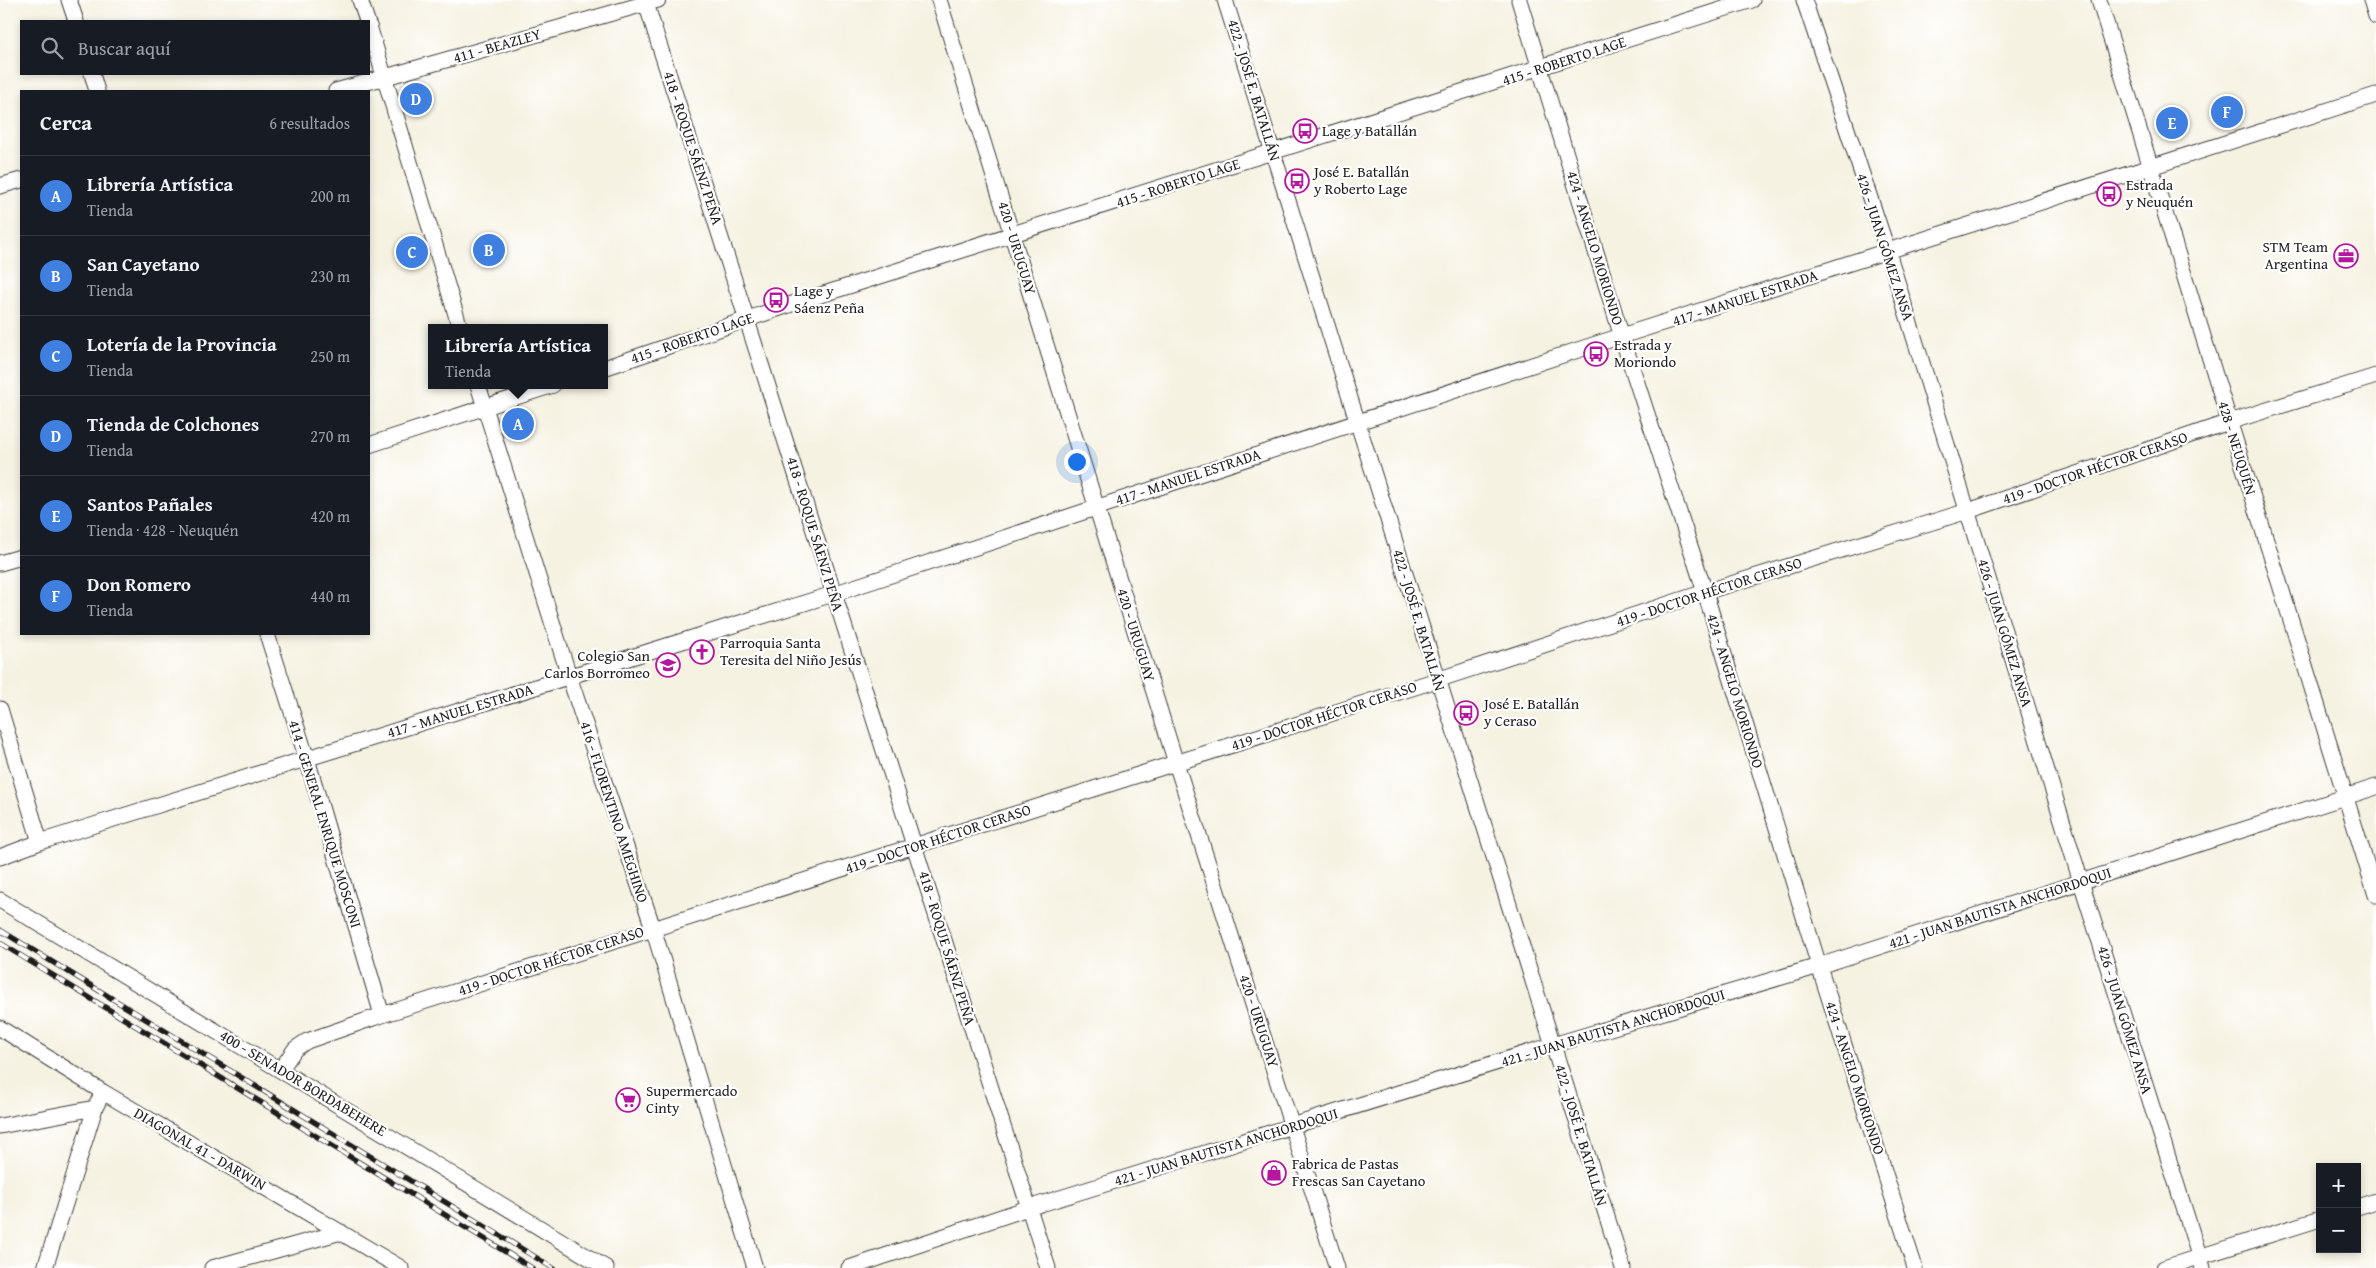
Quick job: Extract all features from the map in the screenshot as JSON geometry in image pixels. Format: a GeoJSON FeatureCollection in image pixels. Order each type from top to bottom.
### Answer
{"type":"FeatureCollection","features":[{"type":"Feature","properties":{"kind":"street"},"geometry":{"type":"LineString","coordinates":[[69,0],[76,20]]}},
{"type":"Feature","properties":{"kind":"street"},"geometry":{"type":"LineString","coordinates":[[360,0],[367,20]]}},
{"type":"Feature","properties":{"kind":"street","name":"420 - URUGUAY"},"geometry":{"type":"LineString","coordinates":[[939,0],[1014,235],[1176,762],[1337,1268]]}},
{"type":"Feature","properties":{"kind":"street","name":"422 - JOSÉ E. BATALLÁN"},"geometry":{"type":"LineString","coordinates":[[1226,0],[1359,422],[1437,680],[1623,1268]]}},
{"type":"Feature","properties":{"kind":"street","name":"424 - ANGELO MORIONDO"},"geometry":{"type":"LineString","coordinates":[[1519,0],[1622,337],[1705,592],[1819,966],[1915,1268]]}},
{"type":"Feature","properties":{"kind":"street","name":"415 - ROBERTO LAGE"},"geometry":{"type":"LineString","coordinates":[[608,367],[749,319],[1752,0]]}},
{"type":"Feature","properties":{"kind":"street","name":"426 - JUAN GÓMEZ ANSA"},"geometry":{"type":"LineString","coordinates":[[1804,0],[1888,252],[2081,882],[2201,1262]]}},
{"type":"Feature","properties":{"kind":"street","name":"428 - NEUQUÉN"},"geometry":{"type":"LineString","coordinates":[[2099,0],[2344,797],[2376,895]]}},
{"type":"Feature","properties":{"kind":"street"},"geometry":{"type":"LineString","coordinates":[[2371,0],[2376,16]]}},
{"type":"Feature","properties":{"kind":"street","name":"411 - BEAZLEY"},"geometry":{"type":"LineString","coordinates":[[340,90],[650,1]]}},
{"type":"Feature","properties":{"kind":"street","name":"418 - ROQUE SÁENZ PEÑA"},"geometry":{"type":"LineString","coordinates":[[650,1],[833,594],[915,846],[1048,1268]]}},
{"type":"Feature","properties":{"kind":"street"},"geometry":{"type":"LineString","coordinates":[[370,29],[459,324]]}},
{"type":"Feature","properties":{"kind":"street"},"geometry":{"type":"LineString","coordinates":[[92,75],[97,90]]}},
{"type":"Feature","properties":{"kind":"street","name":"417 - MANUEL ESTRADA"},"geometry":{"type":"LineString","coordinates":[[0,857],[40,842],[833,594],[1097,506],[2376,95]]}},
{"type":"Feature","properties":{"kind":"street"},"geometry":{"type":"LineString","coordinates":[[0,186],[20,180]]}},
{"type":"Feature","properties":{"kind":"street","name":"419 - DOCTOR HÉCTOR CERASO"},"geometry":{"type":"LineString","coordinates":[[281,1069],[295,1049],[307,1041],[382,1015],[1437,680],[1705,592],[1968,511],[2229,422],[2376,376]]}},
{"type":"Feature","properties":{"kind":"street","name":"416 - FLORENTINO AMEGHINO"},"geometry":{"type":"LineString","coordinates":[[479,389],[569,676],[653,928],[755,1268]]}},
{"type":"Feature","properties":{"kind":"street"},"geometry":{"type":"LineString","coordinates":[[370,446],[542,389]]}},
{"type":"Feature","properties":{"kind":"street"},"geometry":{"type":"LineString","coordinates":[[0,563],[20,556]]}},
{"type":"Feature","properties":{"kind":"street","name":"414 - GENERAL ENRIQUE MOSCONI"},"geometry":{"type":"LineString","coordinates":[[267,635],[307,759],[382,1015]]}},
{"type":"Feature","properties":{"kind":"street"},"geometry":{"type":"LineString","coordinates":[[0,709],[40,842]]}},
{"type":"Feature","properties":{"kind":"street","name":"421 - JUAN BAUTISTA ANCHORDOQUI"},"geometry":{"type":"LineString","coordinates":[[850,1268],[1028,1208],[1293,1127],[1553,1044],[1819,966],[2376,787]]}},
{"type":"Feature","properties":{"kind":"street","name":"400 - SENADOR BORDABEHERE"},"geometry":{"type":"LineString","coordinates":[[0,900],[606,1268]]}},
{"type":"Feature","properties":{"kind":"street","name":"DIAGONAL 41 - DARWIN"},"geometry":{"type":"LineString","coordinates":[[0,1028],[104,1092],[401,1268]]}},
{"type":"Feature","properties":{"kind":"street"},"geometry":{"type":"LineString","coordinates":[[45,1268],[94,1108],[104,1092]]}},
{"type":"Feature","properties":{"kind":"street"},"geometry":{"type":"LineString","coordinates":[[0,1126],[94,1108]]}},
{"type":"Feature","properties":{"kind":"street"},"geometry":{"type":"LineString","coordinates":[[2361,1206],[2376,1201]]}},
{"type":"Feature","properties":{"kind":"street"},"geometry":{"type":"LineString","coordinates":[[2164,1268],[2201,1262],[2316,1220]]}},
{"type":"Feature","properties":{"kind":"street"},"geometry":{"type":"LineString","coordinates":[[212,1268],[341,1232]]}},
{"type":"Feature","properties":{"kind":"railway"},"geometry":{"type":"LineString","coordinates":[[0,930],[553,1268]]}},
{"type":"Feature","properties":{"kind":"railway"},"geometry":{"type":"LineString","coordinates":[[0,943],[532,1268]]}},
{"type":"Feature","properties":{"kind":"place","name":"Tienda de Colchones"},"geometry":{"type":"Point","coordinates":[416,99]}},
{"type":"Feature","properties":{"kind":"place","name":"Don Romero"},"geometry":{"type":"Point","coordinates":[2227,112]}},
{"type":"Feature","properties":{"kind":"place","name":"Santos Pañales"},"geometry":{"type":"Point","coordinates":[2172,123]}},
{"type":"Feature","properties":{"kind":"place","name":"Lage y Batallán"},"geometry":{"type":"Point","coordinates":[1305,131]}},
{"type":"Feature","properties":{"kind":"place","name":"José E. Batallán y Roberto Lage"},"geometry":{"type":"Point","coordinates":[1297,181]}},
{"type":"Feature","properties":{"kind":"place","name":"Estrada y Neuquén"},"geometry":{"type":"Point","coordinates":[2109,194]}},
{"type":"Feature","properties":{"kind":"place","name":"San Cayetano"},"geometry":{"type":"Point","coordinates":[489,250]}},
{"type":"Feature","properties":{"kind":"place","name":"Lotería de la Provincia"},"geometry":{"type":"Point","coordinates":[412,252]}},
{"type":"Feature","properties":{"kind":"place","name":"STM Team Argentina"},"geometry":{"type":"Point","coordinates":[2346,256]}},
{"type":"Feature","properties":{"kind":"place","name":"Lage y Sáenz Peña"},"geometry":{"type":"Point","coordinates":[776,300]}},
{"type":"Feature","properties":{"kind":"place","name":"Estrada y Moriondo"},"geometry":{"type":"Point","coordinates":[1596,354]}},
{"type":"Feature","properties":{"kind":"place","name":"Librería Artística"},"geometry":{"type":"Point","coordinates":[518,424]}},
{"type":"Feature","properties":{"kind":"place","name":"Parroquia Santa Teresita del Niño Jesús"},"geometry":{"type":"Point","coordinates":[702,652]}},
{"type":"Feature","properties":{"kind":"place","name":"Colegio San Carlos Borromeo"},"geometry":{"type":"Point","coordinates":[668,665]}},
{"type":"Feature","properties":{"kind":"place","name":"José E. Batallán y Ceraso"},"geometry":{"type":"Point","coordinates":[1466,713]}},
{"type":"Feature","properties":{"kind":"place","name":"Supermercado Cinty"},"geometry":{"type":"Point","coordinates":[628,1100]}},
{"type":"Feature","properties":{"kind":"place","name":"Fabrica de Pastas Frescas San Cayetano"},"geometry":{"type":"Point","coordinates":[1274,1173]}}]}
